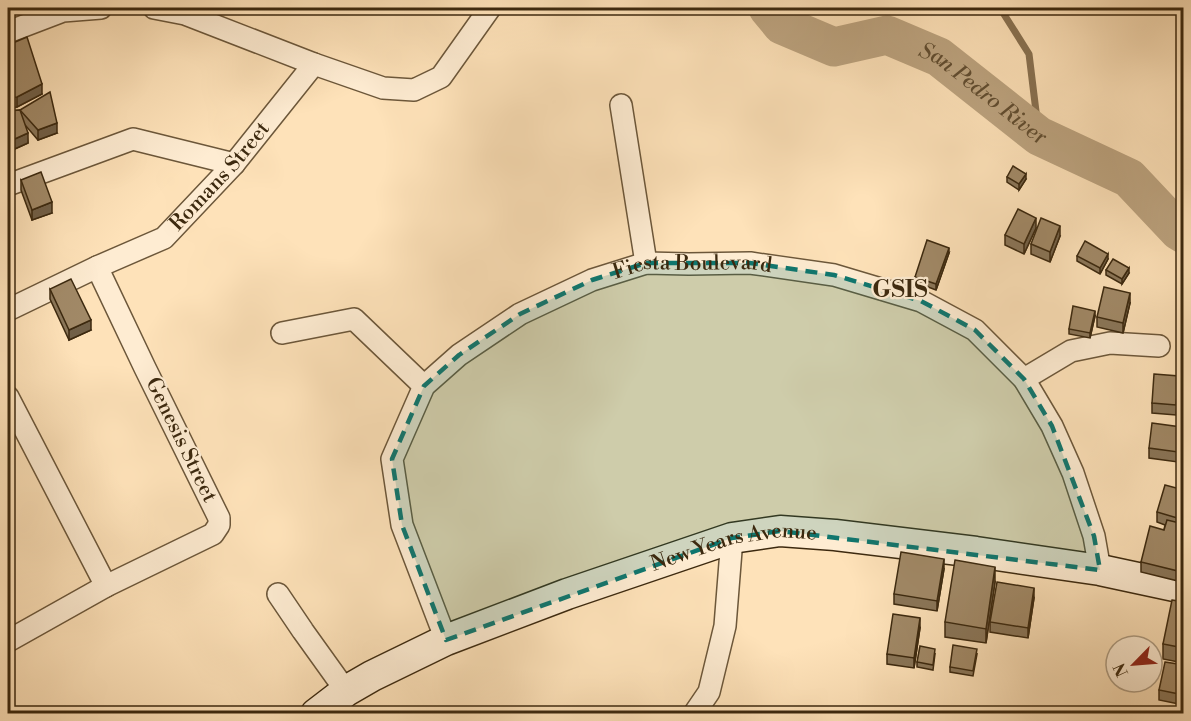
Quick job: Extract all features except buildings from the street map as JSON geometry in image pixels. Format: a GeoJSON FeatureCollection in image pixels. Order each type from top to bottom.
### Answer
{"type":"FeatureCollection","features":[{"type":"Feature","properties":{"kind":"street"},"geometry":{"type":"LineString","coordinates":[[8,32],[63,11],[101,8]]}},
{"type":"Feature","properties":{"kind":"street"},"geometry":{"type":"LineString","coordinates":[[154,8],[185,14],[383,88],[414,90],[441,77],[490,8]]}},
{"type":"Feature","properties":{"kind":"street","name":"Romans Street"},"geometry":{"type":"LineString","coordinates":[[8,310],[164,238],[234,164],[314,64]]}},
{"type":"Feature","properties":{"kind":"street"},"geometry":{"type":"LineString","coordinates":[[621,105],[646,263]]}},
{"type":"Feature","properties":{"kind":"street"},"geometry":{"type":"LineString","coordinates":[[8,185],[133,140],[234,164]]}},
{"type":"Feature","properties":{"kind":"street","name":"Fiesta Boulevard"},"geometry":{"type":"LineString","coordinates":[[446,640],[402,525],[392,459],[424,386],[459,355],[520,314],[592,280],[646,263],[750,263],[834,275],[921,301],[975,330],[1024,379],[1053,426],[1073,473],[1094,536],[1100,570]]}},
{"type":"Feature","properties":{"kind":"street","name":"Genesis Street"},"geometry":{"type":"LineString","coordinates":[[9,637],[106,586],[213,534],[219,525],[219,518],[97,267]]}},
{"type":"Feature","properties":{"kind":"street"},"geometry":{"type":"LineString","coordinates":[[282,333],[354,319],[424,386]]}},
{"type":"Feature","properties":{"kind":"street"},"geometry":{"type":"LineString","coordinates":[[1024,379],[1071,351],[1110,343],[1159,346]]}},
{"type":"Feature","properties":{"kind":"street"},"geometry":{"type":"LineString","coordinates":[[8,397],[106,586]]}},
{"type":"Feature","properties":{"kind":"street","name":"New Years Avenue"},"geometry":{"type":"LineString","coordinates":[[316,714],[346,691],[372,676],[446,640],[567,594],[732,538],[780,531],[835,535],[976,552],[1100,570],[1184,588]]}},
{"type":"Feature","properties":{"kind":"street"},"geometry":{"type":"LineString","coordinates":[[694,714],[709,692],[725,626],[732,538]]}},
{"type":"Feature","properties":{"kind":"street"},"geometry":{"type":"LineString","coordinates":[[278,594],[346,691]]}},
{"type":"Feature","properties":{"kind":"highlighted area"},"geometry":{"type":"Polygon","coordinates":[[[646,263],[750,263],[834,275],[921,301],[975,330],[1024,379],[1052,426],[1094,536],[1100,570],[780,531],[732,538],[446,640],[402,525],[392,459],[424,386],[459,355],[520,314],[592,280],[646,263]]]}},
{"type":"Feature","properties":{"kind":"waterway","name":"San Pedro River"},"geometry":{"type":"LineString","coordinates":[[768,8],[782,25],[834,47],[887,35],[939,57],[1039,136],[1129,178],[1184,234]]}},
{"type":"Feature","properties":{"kind":"waterway"},"geometry":{"type":"LineString","coordinates":[[1000,8],[1029,54],[1039,136]]}},
{"type":"Feature","properties":{"kind":"district","name":"GSIS"},"geometry":{"type":"Point","coordinates":[900,290]}}]}
